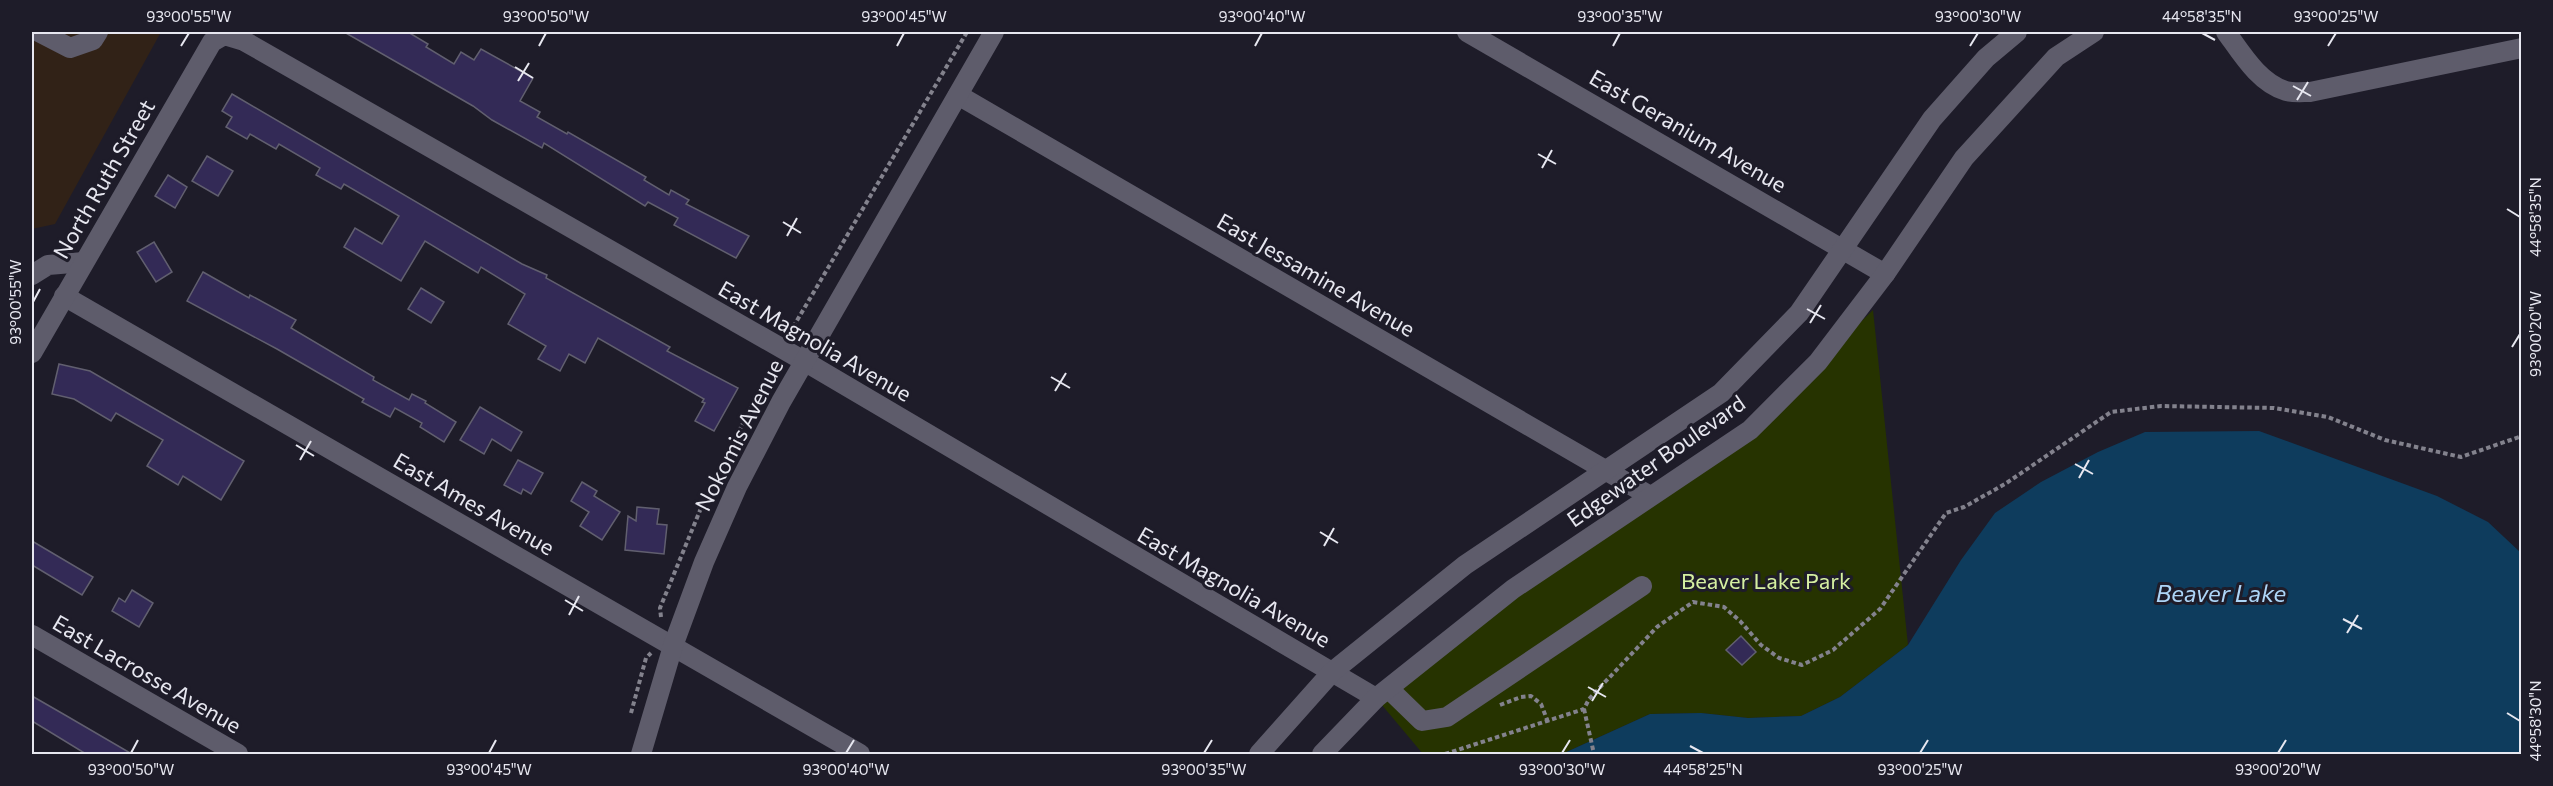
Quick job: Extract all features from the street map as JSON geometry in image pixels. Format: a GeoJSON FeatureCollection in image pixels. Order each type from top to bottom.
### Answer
{"type":"FeatureCollection","features":[{"type":"Feature","properties":{"kind":"street"},"geometry":{"type":"LineString","coordinates":[[39,32],[70,48],[93,40],[98,32]]}},
{"type":"Feature","properties":{"kind":"street","name":"Nokomis Avenue"},"geometry":{"type":"LineString","coordinates":[[641,754],[673,646],[704,562],[737,487],[804,361],[994,32]]}},
{"type":"Feature","properties":{"kind":"street","name":"East Geranium Avenue"},"geometry":{"type":"LineString","coordinates":[[1467,32],[1885,274]]}},
{"type":"Feature","properties":{"kind":"street","name":"Edgewater Boulevard"},"geometry":{"type":"LineString","coordinates":[[1259,754],[1332,672],[1466,565],[1721,393],[1799,313],[1932,119],[1986,58],[2017,32]]}},
{"type":"Feature","properties":{"kind":"street","name":"Edgewater Boulevard"},"geometry":{"type":"LineString","coordinates":[[1322,754],[1383,694],[1513,589],[1750,430],[1818,362],[1885,274],[1964,158],[2056,57],[2090,32]]}},
{"type":"Feature","properties":{"kind":"street"},"geometry":{"type":"LineString","coordinates":[[2226,32],[2245,59],[2265,80],[2287,92],[2310,92],[2522,48]]}},
{"type":"Feature","properties":{"kind":"street","name":"North Ruth Street"},"geometry":{"type":"LineString","coordinates":[[32,353],[212,42],[224,35]]}},
{"type":"Feature","properties":{"kind":"street","name":"East Magnolia Avenue"},"geometry":{"type":"LineString","coordinates":[[224,35],[244,41],[804,361],[1332,672],[1383,694],[1422,721],[1447,717],[1481,693]]}},
{"type":"Feature","properties":{"kind":"street","name":"East Jessamine Avenue"},"geometry":{"type":"LineString","coordinates":[[957,95],[1650,496]]}},
{"type":"Feature","properties":{"kind":"street"},"geometry":{"type":"LineString","coordinates":[[32,275],[48,265],[84,262]]}},
{"type":"Feature","properties":{"kind":"street","name":"East Ames Avenue"},"geometry":{"type":"LineString","coordinates":[[64,296],[860,754]]}},
{"type":"Feature","properties":{"kind":"street"},"geometry":{"type":"LineString","coordinates":[[1481,693],[1642,586]]}},
{"type":"Feature","properties":{"kind":"street","name":"East Lacrosse Avenue"},"geometry":{"type":"LineString","coordinates":[[32,635],[238,754]]}},
{"type":"Feature","properties":{"kind":"path"},"geometry":{"type":"LineString","coordinates":[[793,338],[792,329],[967,32]]}},
{"type":"Feature","properties":{"kind":"path"},"geometry":{"type":"LineString","coordinates":[[662,617],[660,608],[708,491],[769,373],[776,372]]}},
{"type":"Feature","properties":{"kind":"path"},"geometry":{"type":"LineString","coordinates":[[1594,754],[1584,709],[1589,699],[1658,627],[1693,602],[1724,608],[1740,621],[1761,645],[1779,658],[1802,665],[1833,650],[1880,609],[1946,513],[1964,507],[2005,484],[2111,412],[2161,406],[2274,408],[2328,417],[2385,440],[2461,457],[2522,436]]}},
{"type":"Feature","properties":{"kind":"path"},"geometry":{"type":"LineString","coordinates":[[629,722],[645,657],[651,652]]}},
{"type":"Feature","properties":{"kind":"path"},"geometry":{"type":"LineString","coordinates":[[1481,693],[1495,706],[1531,696],[1541,704],[1548,722]]}},
{"type":"Feature","properties":{"kind":"path"},"geometry":{"type":"LineString","coordinates":[[1445,754],[1584,709]]}},
{"type":"Feature","properties":{"kind":"shaded area"},"geometry":{"type":"Polygon","coordinates":[[[32,32],[161,32],[55,224],[32,229],[32,32]]]}},
{"type":"Feature","properties":{"kind":"green space","name":"Beaver Lake Park"},"geometry":{"type":"Polygon","coordinates":[[[1873,310],[1908,645],[1840,697],[1801,716],[1748,718],[1701,713],[1650,714],[1562,754],[1423,754],[1376,698],[1750,430],[1873,310]]]}},
{"type":"Feature","properties":{"kind":"water","name":"Beaver Lake"},"geometry":{"type":"Polygon","coordinates":[[[2259,431],[2437,496],[2488,522],[2521,553],[2521,754],[1562,754],[1650,714],[1701,713],[1748,718],[1801,716],[1840,697],[1908,645],[1961,560],[1995,513],[2041,482],[2098,452],[2145,432],[2259,431]]]}},
{"type":"Feature","properties":{"kind":"building"},"geometry":{"type":"Polygon","coordinates":[[[344,32],[408,32],[428,44],[426,47],[454,64],[461,52],[474,60],[481,49],[533,78],[520,101],[540,112],[537,117],[567,134],[568,132],[646,177],[644,180],[669,195],[671,190],[689,200],[686,204],[749,236],[736,258],[674,225],[678,218],[648,202],[645,206],[544,143],[542,148],[344,32]]]}},
{"type":"Feature","properties":{"kind":"building"},"geometry":{"type":"Polygon","coordinates":[[[232,94],[522,264],[547,275],[546,278],[670,347],[667,351],[738,388],[714,431],[695,421],[705,403],[702,402],[704,399],[598,338],[585,363],[569,354],[560,371],[538,359],[546,346],[508,324],[525,294],[481,267],[478,273],[425,241],[401,281],[344,247],[355,228],[382,244],[399,216],[344,184],[341,189],[316,175],[320,168],[279,144],[276,149],[250,134],[247,139],[226,127],[232,117],[222,111],[232,94]]]}},
{"type":"Feature","properties":{"kind":"building"},"geometry":{"type":"Polygon","coordinates":[[[207,156],[233,171],[218,196],[192,181],[207,156]]]}},
{"type":"Feature","properties":{"kind":"building"},"geometry":{"type":"Polygon","coordinates":[[[168,175],[187,187],[175,208],[155,196],[168,175]]]}},
{"type":"Feature","properties":{"kind":"building"},"geometry":{"type":"Polygon","coordinates":[[[154,242],[172,272],[156,282],[137,252],[154,242]]]}},
{"type":"Feature","properties":{"kind":"building"},"geometry":{"type":"Polygon","coordinates":[[[203,272],[249,298],[250,295],[296,320],[291,328],[374,377],[373,380],[409,400],[412,394],[426,401],[425,403],[456,422],[444,442],[420,427],[422,423],[395,408],[390,417],[362,402],[364,399],[277,349],[187,301],[203,272]]]}},
{"type":"Feature","properties":{"kind":"building"},"geometry":{"type":"Polygon","coordinates":[[[421,288],[444,302],[431,323],[408,309],[421,288]]]}},
{"type":"Feature","properties":{"kind":"building"},"geometry":{"type":"Polygon","coordinates":[[[59,364],[90,371],[244,461],[221,500],[183,476],[178,485],[147,466],[163,440],[116,413],[111,421],[74,399],[52,394],[59,364]]]}},
{"type":"Feature","properties":{"kind":"building"},"geometry":{"type":"Polygon","coordinates":[[[480,407],[522,432],[511,451],[492,439],[484,454],[460,440],[480,407]]]}},
{"type":"Feature","properties":{"kind":"building"},"geometry":{"type":"Polygon","coordinates":[[[518,460],[543,473],[531,494],[523,489],[521,494],[504,485],[518,460]]]}},
{"type":"Feature","properties":{"kind":"building"},"geometry":{"type":"Polygon","coordinates":[[[582,482],[597,491],[594,496],[620,512],[602,540],[580,526],[589,512],[571,501],[582,482]]]}},
{"type":"Feature","properties":{"kind":"building"},"geometry":{"type":"Polygon","coordinates":[[[637,507],[659,509],[657,524],[667,525],[664,554],[625,550],[628,516],[636,521],[637,507]]]}},
{"type":"Feature","properties":{"kind":"building"},"geometry":{"type":"Polygon","coordinates":[[[32,541],[93,577],[82,595],[32,565],[32,541]]]}},
{"type":"Feature","properties":{"kind":"building"},"geometry":{"type":"Polygon","coordinates":[[[132,590],[153,603],[139,627],[112,611],[119,598],[125,602],[132,590]]]}},
{"type":"Feature","properties":{"kind":"building"},"geometry":{"type":"Polygon","coordinates":[[[1741,636],[1756,652],[1742,665],[1726,650],[1741,636]]]}},
{"type":"Feature","properties":{"kind":"building"},"geometry":{"type":"Polygon","coordinates":[[[32,696],[132,754],[86,754],[32,721],[32,696]]]}}]}
